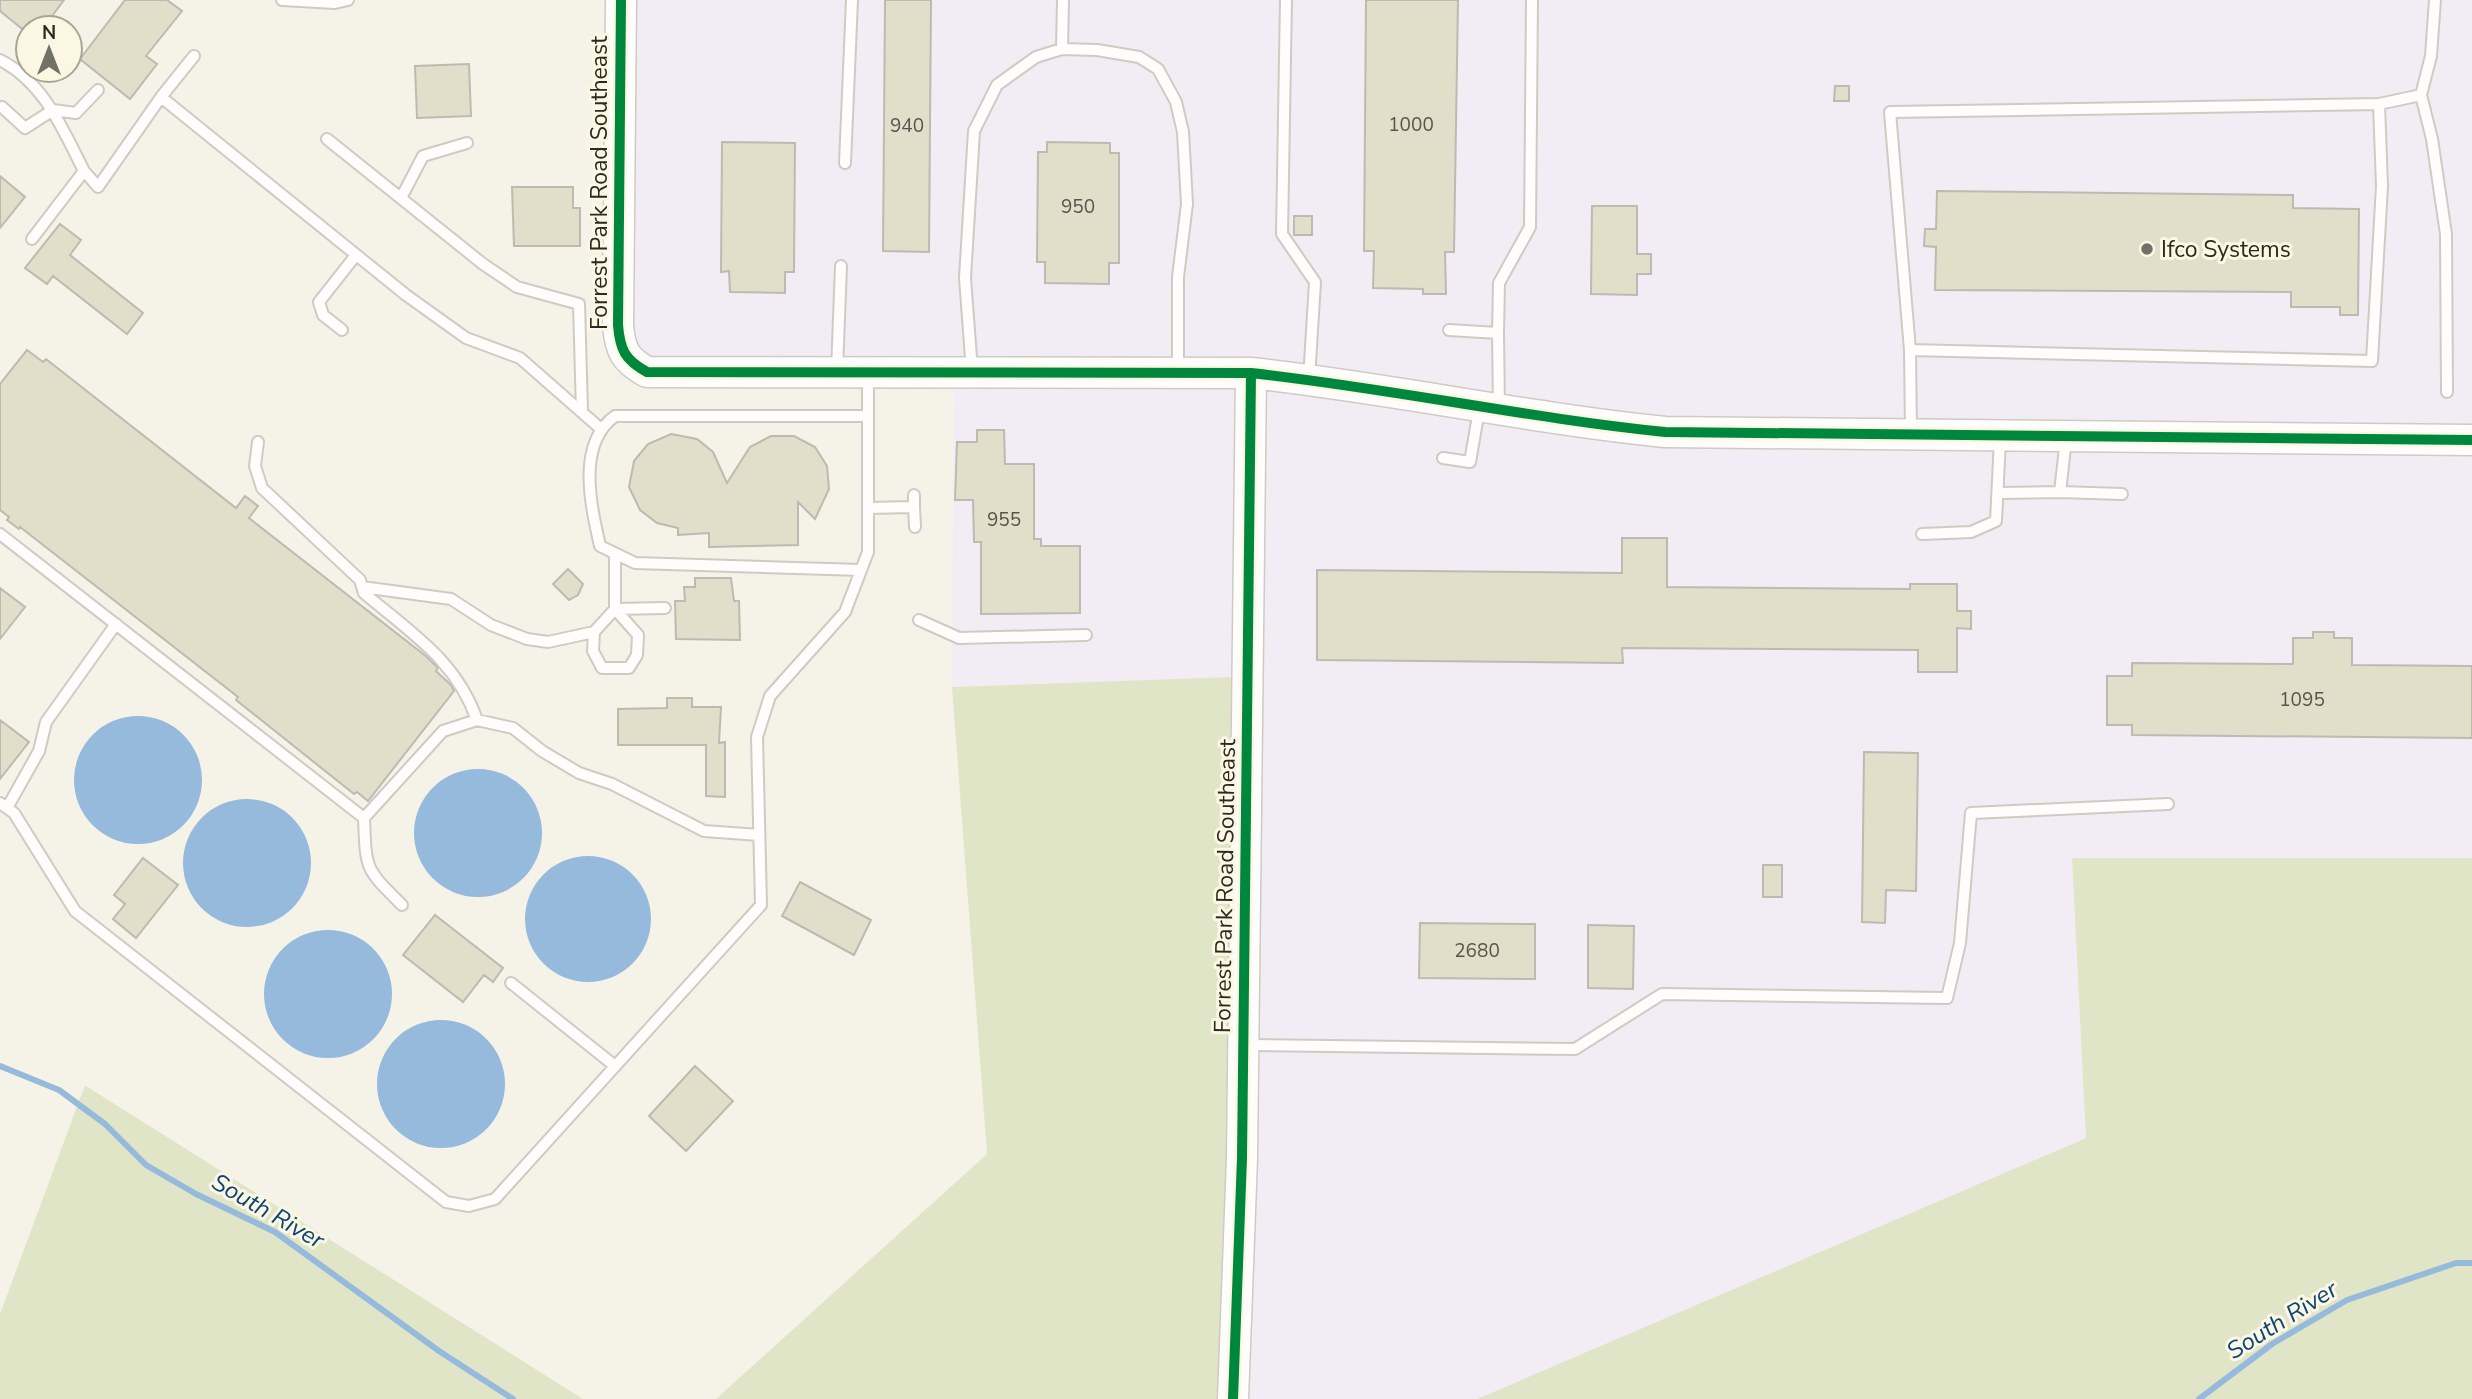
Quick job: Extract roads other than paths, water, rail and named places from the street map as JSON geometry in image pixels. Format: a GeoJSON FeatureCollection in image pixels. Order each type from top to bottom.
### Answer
{"type":"FeatureCollection","features":[{"type":"Feature","properties":{"kind":"street","name":"Forrest Park Road Southeast"},"geometry":{"type":"LineString","coordinates":[[621,0],[620,347],[630,363],[647,372],[675,374],[837,370]]}},
{"type":"Feature","properties":{"kind":"street"},"geometry":{"type":"LineString","coordinates":[[837,370],[1251,373],[1309,379],[1562,421],[1665,432],[2472,440]]}},
{"type":"Feature","properties":{"kind":"street","name":"Forrest Park Road Southeast"},"geometry":{"type":"LineString","coordinates":[[1233,1399],[1244,1045],[1251,373]]}},
{"type":"Feature","properties":{"kind":"lane"},"geometry":{"type":"LineString","coordinates":[[282,0],[335,3],[348,0]]}},
{"type":"Feature","properties":{"kind":"lane"},"geometry":{"type":"LineString","coordinates":[[845,163],[852,0]]}},
{"type":"Feature","properties":{"kind":"lane"},"geometry":{"type":"LineString","coordinates":[[1062,49],[1063,0]]}},
{"type":"Feature","properties":{"kind":"lane"},"geometry":{"type":"LineString","coordinates":[[1286,0],[1282,234],[1315,282],[1309,379]]}},
{"type":"Feature","properties":{"kind":"lane"},"geometry":{"type":"LineString","coordinates":[[1443,458],[1470,462],[1489,409],[1498,334],[1499,283],[1530,227],[1532,0]]}},
{"type":"Feature","properties":{"kind":"lane"},"geometry":{"type":"LineString","coordinates":[[2435,0],[2431,56],[2421,95],[2432,139],[2446,234],[2447,392]]}},
{"type":"Feature","properties":{"kind":"lane"},"geometry":{"type":"LineString","coordinates":[[972,371],[965,278],[975,131],[997,85],[1036,57],[1062,49],[1097,50],[1139,57],[1158,69],[1176,102],[1183,132],[1187,204],[1178,277],[1178,373]]}},
{"type":"Feature","properties":{"kind":"lane"},"geometry":{"type":"LineString","coordinates":[[0,60],[16,68],[53,110],[84,171],[97,187],[161,97],[194,56]]}},
{"type":"Feature","properties":{"kind":"lane"},"geometry":{"type":"LineString","coordinates":[[2,107],[25,128],[53,110],[76,113],[98,90]]}},
{"type":"Feature","properties":{"kind":"lane"},"geometry":{"type":"LineString","coordinates":[[1911,435],[1910,350],[1890,112],[2379,104],[2421,95]]}},
{"type":"Feature","properties":{"kind":"lane"},"geometry":{"type":"LineString","coordinates":[[161,97],[356,255],[466,338],[520,358],[601,429]]}},
{"type":"Feature","properties":{"kind":"lane"},"geometry":{"type":"LineString","coordinates":[[1910,350],[2372,361],[2382,186],[2379,104]]}},
{"type":"Feature","properties":{"kind":"lane"},"geometry":{"type":"LineString","coordinates":[[327,139],[483,264],[517,286],[579,304],[582,412]]}},
{"type":"Feature","properties":{"kind":"lane"},"geometry":{"type":"LineString","coordinates":[[401,198],[423,156],[467,143]]}},
{"type":"Feature","properties":{"kind":"lane"},"geometry":{"type":"LineString","coordinates":[[32,239],[84,171]]}},
{"type":"Feature","properties":{"kind":"lane"},"geometry":{"type":"LineString","coordinates":[[342,330],[323,315],[319,302],[356,255]]}},
{"type":"Feature","properties":{"kind":"lane"},"geometry":{"type":"LineString","coordinates":[[837,370],[841,266]]}},
{"type":"Feature","properties":{"kind":"lane"},"geometry":{"type":"LineString","coordinates":[[1449,330],[1498,334]]}},
{"type":"Feature","properties":{"kind":"lane"},"geometry":{"type":"LineString","coordinates":[[116,624],[46,722],[40,751],[3,805],[14,813],[75,911],[446,1202],[469,1206],[495,1199],[761,905],[757,737],[771,696],[845,612],[868,552],[868,371]]}},
{"type":"Feature","properties":{"kind":"lane"},"geometry":{"type":"LineString","coordinates":[[861,570],[635,563],[600,546],[594,519],[592,457],[595,438],[615,416],[868,416]]}},
{"type":"Feature","properties":{"kind":"lane"},"geometry":{"type":"LineString","coordinates":[[1922,534],[1971,531],[1996,521],[2001,436]]}},
{"type":"Feature","properties":{"kind":"lane"},"geometry":{"type":"LineString","coordinates":[[2060,492],[2066,436]]}},
{"type":"Feature","properties":{"kind":"lane"},"geometry":{"type":"LineString","coordinates":[[258,442],[255,466],[262,488],[360,580],[364,593],[447,664],[467,691],[477,720]]}},
{"type":"Feature","properties":{"kind":"lane"},"geometry":{"type":"LineString","coordinates":[[1998,493],[2122,494]]}},
{"type":"Feature","properties":{"kind":"lane"},"geometry":{"type":"LineString","coordinates":[[914,495],[915,527]]}},
{"type":"Feature","properties":{"kind":"lane"},"geometry":{"type":"LineString","coordinates":[[868,508],[914,507]]}},
{"type":"Feature","properties":{"kind":"lane"},"geometry":{"type":"LineString","coordinates":[[0,534],[364,818]]}},
{"type":"Feature","properties":{"kind":"lane"},"geometry":{"type":"LineString","coordinates":[[594,632],[593,652],[602,668],[629,667],[638,655],[638,635],[615,609],[615,554]]}},
{"type":"Feature","properties":{"kind":"lane"},"geometry":{"type":"LineString","coordinates":[[362,587],[451,599],[491,625],[527,639],[548,642],[594,632],[615,609],[665,608]]}},
{"type":"Feature","properties":{"kind":"lane"},"geometry":{"type":"LineString","coordinates":[[919,620],[959,638],[1086,635]]}},
{"type":"Feature","properties":{"kind":"lane"},"geometry":{"type":"LineString","coordinates":[[402,905],[370,874],[366,857],[364,818],[443,730],[477,720],[513,728],[542,751],[579,773],[612,784],[704,831],[759,835]]}},
{"type":"Feature","properties":{"kind":"lane"},"geometry":{"type":"LineString","coordinates":[[1244,1045],[1575,1049],[1662,995],[1947,998],[1960,943],[1971,813],[2168,803]]}},
{"type":"Feature","properties":{"kind":"lane"},"geometry":{"type":"LineString","coordinates":[[511,983],[615,1066]]}},
{"type":"Feature","properties":{"kind":"water"},"geometry":{"type":"Polygon","coordinates":[[[138,716],[162,721],[183,735],[197,756],[202,780],[197,804],[183,825],[162,839],[138,844],[114,839],[93,825],[79,804],[74,780],[79,756],[93,735],[114,721],[138,716]]]}},
{"type":"Feature","properties":{"kind":"water"},"geometry":{"type":"Polygon","coordinates":[[[478,769],[502,774],[523,788],[537,809],[542,833],[537,857],[523,878],[502,892],[478,897],[454,892],[433,878],[419,857],[414,833],[419,809],[433,788],[454,774],[478,769]]]}},
{"type":"Feature","properties":{"kind":"water"},"geometry":{"type":"Polygon","coordinates":[[[247,799],[271,804],[292,818],[306,839],[311,863],[306,887],[292,908],[271,922],[247,927],[223,922],[202,908],[188,887],[183,863],[188,839],[202,818],[223,804],[247,799]]]}},
{"type":"Feature","properties":{"kind":"water"},"geometry":{"type":"Polygon","coordinates":[[[588,856],[612,861],[633,874],[646,895],[651,919],[646,943],[633,964],[612,977],[588,982],[564,977],[543,964],[530,943],[525,919],[530,895],[543,874],[564,861],[588,856]]]}},
{"type":"Feature","properties":{"kind":"water"},"geometry":{"type":"Polygon","coordinates":[[[328,930],[352,935],[373,949],[387,970],[392,994],[387,1018],[373,1039],[352,1053],[328,1058],[304,1053],[283,1039],[269,1018],[264,994],[269,970],[283,949],[304,935],[328,930]]]}},
{"type":"Feature","properties":{"kind":"water"},"geometry":{"type":"Polygon","coordinates":[[[441,1020],[466,1025],[486,1039],[500,1059],[505,1084],[500,1109],[486,1129],[466,1143],[441,1148],[416,1143],[396,1129],[382,1109],[377,1084],[382,1059],[396,1039],[416,1025],[441,1020]]]}},
{"type":"Feature","properties":{"kind":"waterway","name":"South River"},"geometry":{"type":"LineString","coordinates":[[0,1066],[59,1090],[105,1124],[146,1165],[196,1194],[275,1232],[439,1351],[513,1399]]}},
{"type":"Feature","properties":{"kind":"waterway","name":"South River"},"geometry":{"type":"LineString","coordinates":[[2199,1399],[2272,1344],[2347,1300],[2456,1263],[2472,1263]]}},
{"type":"Feature","properties":{"kind":"place","name":"Ifco Systems"},"geometry":{"type":"Point","coordinates":[2147,249]}}]}
